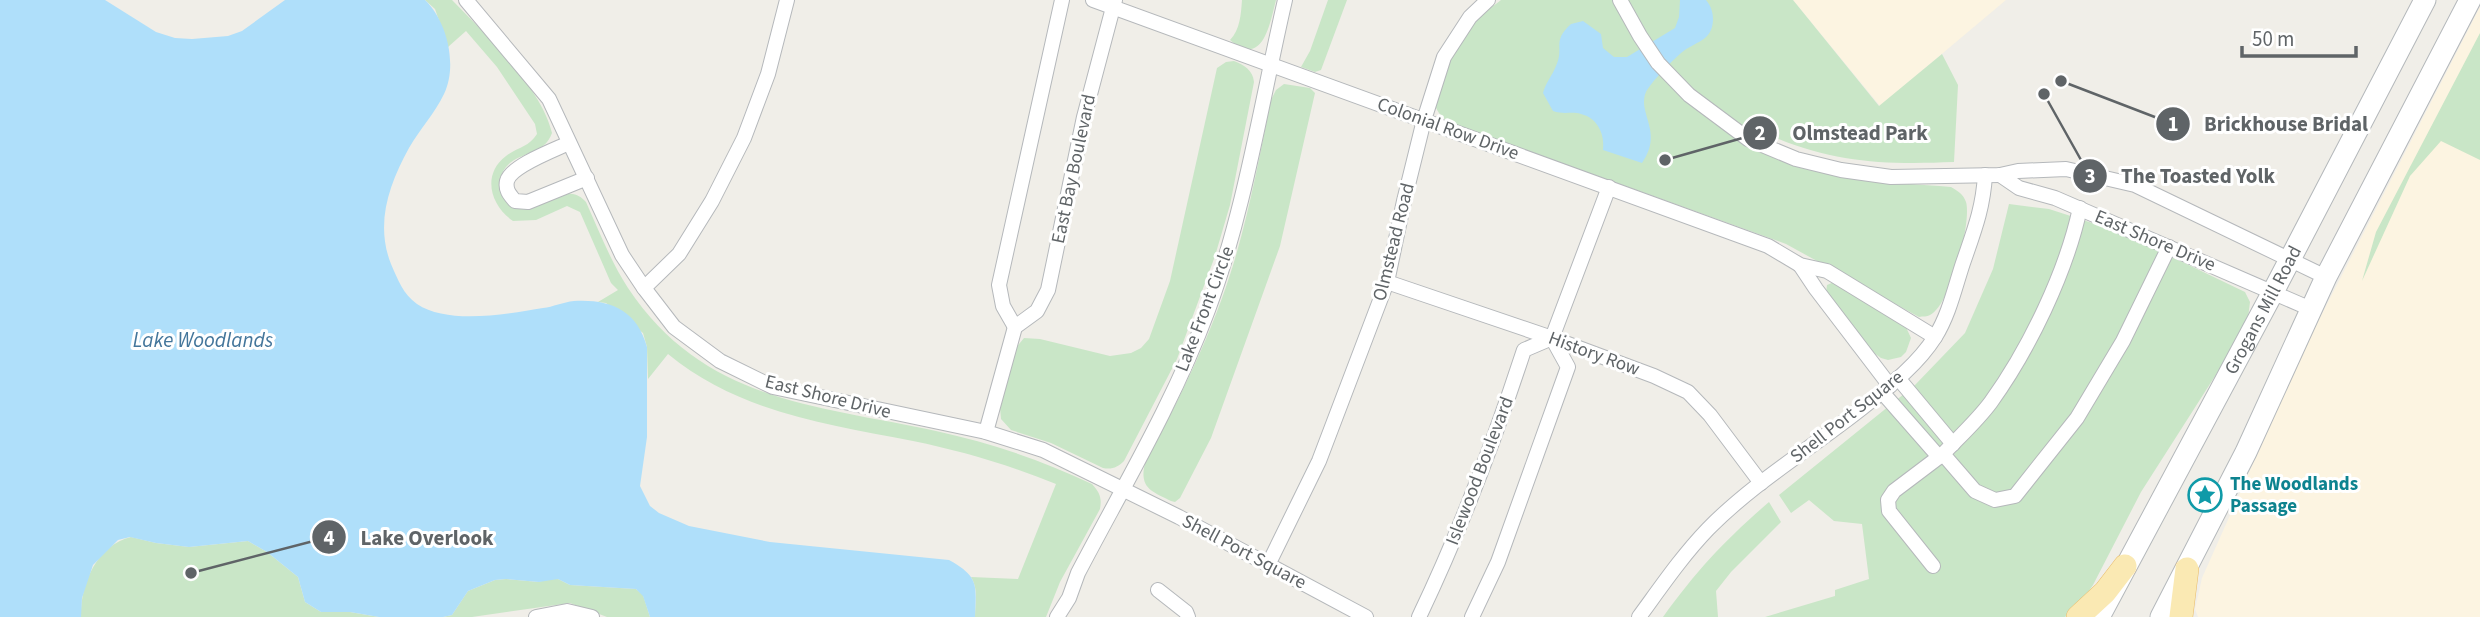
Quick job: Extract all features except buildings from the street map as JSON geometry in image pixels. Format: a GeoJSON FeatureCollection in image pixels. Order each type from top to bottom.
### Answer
{"type":"FeatureCollection","features":[{"type":"Feature","properties":{"kind":"main road","name":"Grogans Mill Road"},"geometry":{"type":"LineString","coordinates":[[2099,617],[2425,0]]}},
{"type":"Feature","properties":{"kind":"main road","name":"Grogans Mill Road"},"geometry":{"type":"LineString","coordinates":[[2161,617],[2246,452],[2326,277],[2470,0]]}},
{"type":"Feature","properties":{"kind":"main road"},"geometry":{"type":"LineString","coordinates":[[2078,617],[2105,592],[2126,566]]}},
{"type":"Feature","properties":{"kind":"main road"},"geometry":{"type":"LineString","coordinates":[[2181,617],[2187,569]]}},
{"type":"Feature","properties":{"kind":"street","name":"East Shore Drive"},"geometry":{"type":"LineString","coordinates":[[466,0],[549,99],[622,255],[674,327],[720,361],[773,387],[986,432],[1043,450],[1121,489]]}},
{"type":"Feature","properties":{"kind":"street"},"geometry":{"type":"LineString","coordinates":[[644,288],[679,254],[712,201],[744,138],[768,74],[787,0]]}},
{"type":"Feature","properties":{"kind":"street"},"geometry":{"type":"LineString","coordinates":[[986,432],[1015,327],[1003,306],[999,285],[1062,0]]}},
{"type":"Feature","properties":{"kind":"street","name":"Colonial Row Drive"},"geometry":{"type":"LineString","coordinates":[[1093,0],[1114,3],[1270,65],[1768,246],[1801,265],[1827,271],[1935,338]]}},
{"type":"Feature","properties":{"kind":"street","name":"Lake Front Circle"},"geometry":{"type":"LineString","coordinates":[[1057,617],[1162,413],[1207,312],[1238,212],[1285,0]]}},
{"type":"Feature","properties":{"kind":"street","name":"Olmstead Road"},"geometry":{"type":"LineString","coordinates":[[1268,565],[1319,461],[1388,282],[1424,120],[1444,57],[1470,17],[1488,0]]}},
{"type":"Feature","properties":{"kind":"street","name":"East Shore Drive"},"geometry":{"type":"LineString","coordinates":[[1620,0],[1658,63],[1675,82],[1748,139],[1796,159],[1841,170],[1891,177],[1992,175],[2066,169],[2135,184],[2326,277]]}},
{"type":"Feature","properties":{"kind":"street","name":"East Bay Boulevard"},"geometry":{"type":"LineString","coordinates":[[1015,327],[1037,311],[1048,290],[1084,117],[1114,3]]}},
{"type":"Feature","properties":{"kind":"street"},"geometry":{"type":"LineString","coordinates":[[569,143],[516,169],[507,181],[507,192],[515,201],[528,202],[587,178]]}},
{"type":"Feature","properties":{"kind":"street","name":"East Shore Drive"},"geometry":{"type":"LineString","coordinates":[[1992,175],[2019,188],[2080,208],[2311,309]]}},
{"type":"Feature","properties":{"kind":"street","name":"Shell Port Square"},"geometry":{"type":"LineString","coordinates":[[1639,617],[1677,565],[1708,529],[1761,483],[1890,385],[1935,338],[1945,318],[1992,175]]}},
{"type":"Feature","properties":{"kind":"street"},"geometry":{"type":"LineString","coordinates":[[1472,617],[1498,562],[1568,366],[1552,338],[1609,187]]}},
{"type":"Feature","properties":{"kind":"street"},"geometry":{"type":"LineString","coordinates":[[1933,566],[1889,511],[1888,500],[1894,491],[1945,452],[1990,404],[2026,346],[2050,296],[2080,208]]}},
{"type":"Feature","properties":{"kind":"street"},"geometry":{"type":"LineString","coordinates":[[1890,385],[1975,491],[1995,500],[2015,496],[2077,418],[2123,341],[2169,247]]}},
{"type":"Feature","properties":{"kind":"street","name":"Colonial Row Drive"},"geometry":{"type":"LineString","coordinates":[[1801,265],[1816,289],[1890,385]]}},
{"type":"Feature","properties":{"kind":"street","name":"History Row"},"geometry":{"type":"LineString","coordinates":[[1388,282],[1552,338],[1654,376],[1688,392],[1710,415],[1761,483]]}},
{"type":"Feature","properties":{"kind":"street","name":"Islewood Boulevard"},"geometry":{"type":"LineString","coordinates":[[1419,617],[1452,548],[1494,442],[1524,350],[1552,338]]}},
{"type":"Feature","properties":{"kind":"street"},"geometry":{"type":"LineString","coordinates":[[1890,385],[1945,452]]}},
{"type":"Feature","properties":{"kind":"street","name":"Shell Port Square"},"geometry":{"type":"LineString","coordinates":[[1121,489],[1366,617]]}},
{"type":"Feature","properties":{"kind":"street"},"geometry":{"type":"LineString","coordinates":[[1158,590],[1186,612],[1188,617]]}},
{"type":"Feature","properties":{"kind":"street","name":"Lake Front Circle"},"geometry":{"type":"LineString","coordinates":[[1069,598],[1070,617]]}},
{"type":"Feature","properties":{"kind":"street"},"geometry":{"type":"LineString","coordinates":[[536,617],[567,611],[592,617]]}},
{"type":"Feature","properties":{"kind":"shaded area"},"geometry":{"type":"Polygon","coordinates":[[[1793,0],[2006,0],[1880,106],[1793,0]]]}},
{"type":"Feature","properties":{"kind":"shaded area"},"geometry":{"type":"Polygon","coordinates":[[[2480,7],[2480,617],[2198,617],[2195,609],[2202,578],[2306,345],[2480,7]]]}},
{"type":"Feature","properties":{"kind":"green space"},"geometry":{"type":"Polygon","coordinates":[[[425,0],[452,0],[510,62],[546,115],[552,133],[548,140],[537,150],[511,162],[503,172],[500,184],[506,201],[523,209],[562,195],[573,194],[582,198],[628,288],[658,326],[691,355],[727,376],[766,392],[848,414],[976,441],[1054,467],[1092,484],[1100,496],[1100,509],[1060,582],[1046,617],[975,617],[976,592],[971,577],[1018,579],[1056,484],[949,449],[816,421],[753,403],[695,374],[668,354],[648,379],[647,347],[643,333],[606,303],[598,302],[618,290],[611,283],[580,212],[567,206],[536,220],[513,221],[499,207],[492,190],[493,172],[506,156],[534,138],[537,134],[535,124],[497,67],[466,31],[448,47],[435,9],[425,0]]]}},
{"type":"Feature","properties":{"kind":"green space"},"geometry":{"type":"Polygon","coordinates":[[[1242,0],[1276,0],[1263,40],[1250,49],[1241,48],[1230,40],[1238,27],[1242,0]]]}},
{"type":"Feature","properties":{"kind":"green space"},"geometry":{"type":"Polygon","coordinates":[[[1328,0],[1347,0],[1321,70],[1315,72],[1301,67],[1310,51],[1328,0]]]}},
{"type":"Feature","properties":{"kind":"green space"},"geometry":{"type":"Polygon","coordinates":[[[1501,0],[1793,0],[1879,106],[1942,54],[1958,85],[1954,162],[1900,163],[1851,159],[1804,148],[1754,128],[1744,144],[1820,171],[1871,180],[1951,187],[1960,193],[1966,202],[1967,212],[1963,244],[1952,281],[1938,308],[1929,316],[1919,317],[1786,244],[1448,122],[1435,105],[1443,74],[1475,21],[1501,0]]]}},
{"type":"Feature","properties":{"kind":"green space"},"geometry":{"type":"Polygon","coordinates":[[[2480,33],[2480,160],[2441,141],[2410,176],[2362,281],[2376,232],[2480,33]]]}},
{"type":"Feature","properties":{"kind":"green space"},"geometry":{"type":"Polygon","coordinates":[[[1234,61],[1247,68],[1254,82],[1230,205],[1215,256],[1177,359],[1124,461],[1115,468],[1103,468],[1051,443],[1011,430],[1001,419],[1000,408],[1015,349],[1024,338],[1040,339],[1110,356],[1131,353],[1141,348],[1149,339],[1170,281],[1217,68],[1226,62],[1234,61]]]}},
{"type":"Feature","properties":{"kind":"green space"},"geometry":{"type":"Polygon","coordinates":[[[1284,84],[1310,88],[1315,93],[1280,246],[1211,438],[1180,498],[1175,502],[1171,501],[1148,488],[1144,478],[1145,463],[1183,389],[1226,288],[1245,222],[1271,100],[1276,90],[1284,84]]]}},
{"type":"Feature","properties":{"kind":"green space"},"geometry":{"type":"Polygon","coordinates":[[[2009,204],[2049,209],[2120,232],[2245,292],[2250,302],[2247,326],[2141,492],[2093,585],[2080,604],[2065,617],[1765,617],[1835,596],[1835,590],[1869,579],[1862,524],[1834,521],[1809,500],[1791,513],[1779,495],[1915,385],[1965,333],[1993,269],[2009,204]]]}},
{"type":"Feature","properties":{"kind":"green space"},"geometry":{"type":"Polygon","coordinates":[[[1834,282],[1904,323],[1911,338],[1901,357],[1888,360],[1874,353],[1826,293],[1827,285],[1834,282]]]}},
{"type":"Feature","properties":{"kind":"green space"},"geometry":{"type":"Polygon","coordinates":[[[1769,502],[1781,522],[1731,572],[1716,591],[1718,617],[1663,617],[1712,556],[1769,502]]]}},
{"type":"Feature","properties":{"kind":"green space"},"geometry":{"type":"Polygon","coordinates":[[[131,537],[189,547],[248,541],[267,552],[298,577],[305,602],[321,612],[350,612],[379,617],[81,617],[87,579],[93,568],[109,548],[131,537]]]}},
{"type":"Feature","properties":{"kind":"green space"},"geometry":{"type":"Polygon","coordinates":[[[550,578],[570,585],[636,589],[643,595],[650,617],[607,617],[570,603],[472,617],[443,617],[452,615],[468,591],[495,580],[539,582],[550,578]]]}},
{"type":"Feature","properties":{"kind":"water","name":"Lake Woodlands"},"geometry":{"type":"Polygon","coordinates":[[[0,0],[105,0],[156,32],[175,38],[192,39],[228,36],[242,31],[285,0],[425,0],[433,9],[444,31],[450,70],[444,94],[413,141],[395,176],[386,204],[386,249],[396,276],[408,296],[430,310],[461,316],[512,313],[574,301],[599,302],[620,309],[636,324],[647,347],[647,437],[640,486],[650,506],[659,513],[689,526],[770,542],[949,560],[966,572],[974,583],[975,617],[650,617],[643,596],[636,589],[570,585],[558,579],[539,582],[495,580],[468,591],[452,615],[443,617],[379,617],[350,612],[321,612],[305,602],[298,577],[267,552],[248,541],[189,547],[130,537],[118,540],[93,565],[82,598],[81,617],[0,617],[0,0]]]}},
{"type":"Feature","properties":{"kind":"water"},"geometry":{"type":"Polygon","coordinates":[[[1680,0],[1706,0],[1712,12],[1712,27],[1706,37],[1672,61],[1647,90],[1644,106],[1651,141],[1642,163],[1603,150],[1599,128],[1587,116],[1553,111],[1543,93],[1558,59],[1561,35],[1571,24],[1583,21],[1601,34],[1603,48],[1614,57],[1627,57],[1675,28],[1680,0]]]}},
{"type":"Feature","properties":{"kind":"place","name":"Brickhouse Bridal"},"geometry":{"type":"Point","coordinates":[2061,81]}},
{"type":"Feature","properties":{"kind":"place","name":"The Toasted Yolk"},"geometry":{"type":"Point","coordinates":[2044,94]}},
{"type":"Feature","properties":{"kind":"place","name":"Olmstead Park"},"geometry":{"type":"Point","coordinates":[1665,160]}},
{"type":"Feature","properties":{"kind":"place","name":"The Woodlands Passage"},"geometry":{"type":"Point","coordinates":[2205,495]}},
{"type":"Feature","properties":{"kind":"place","name":"Lake Overlook"},"geometry":{"type":"Point","coordinates":[191,573]}}]}
